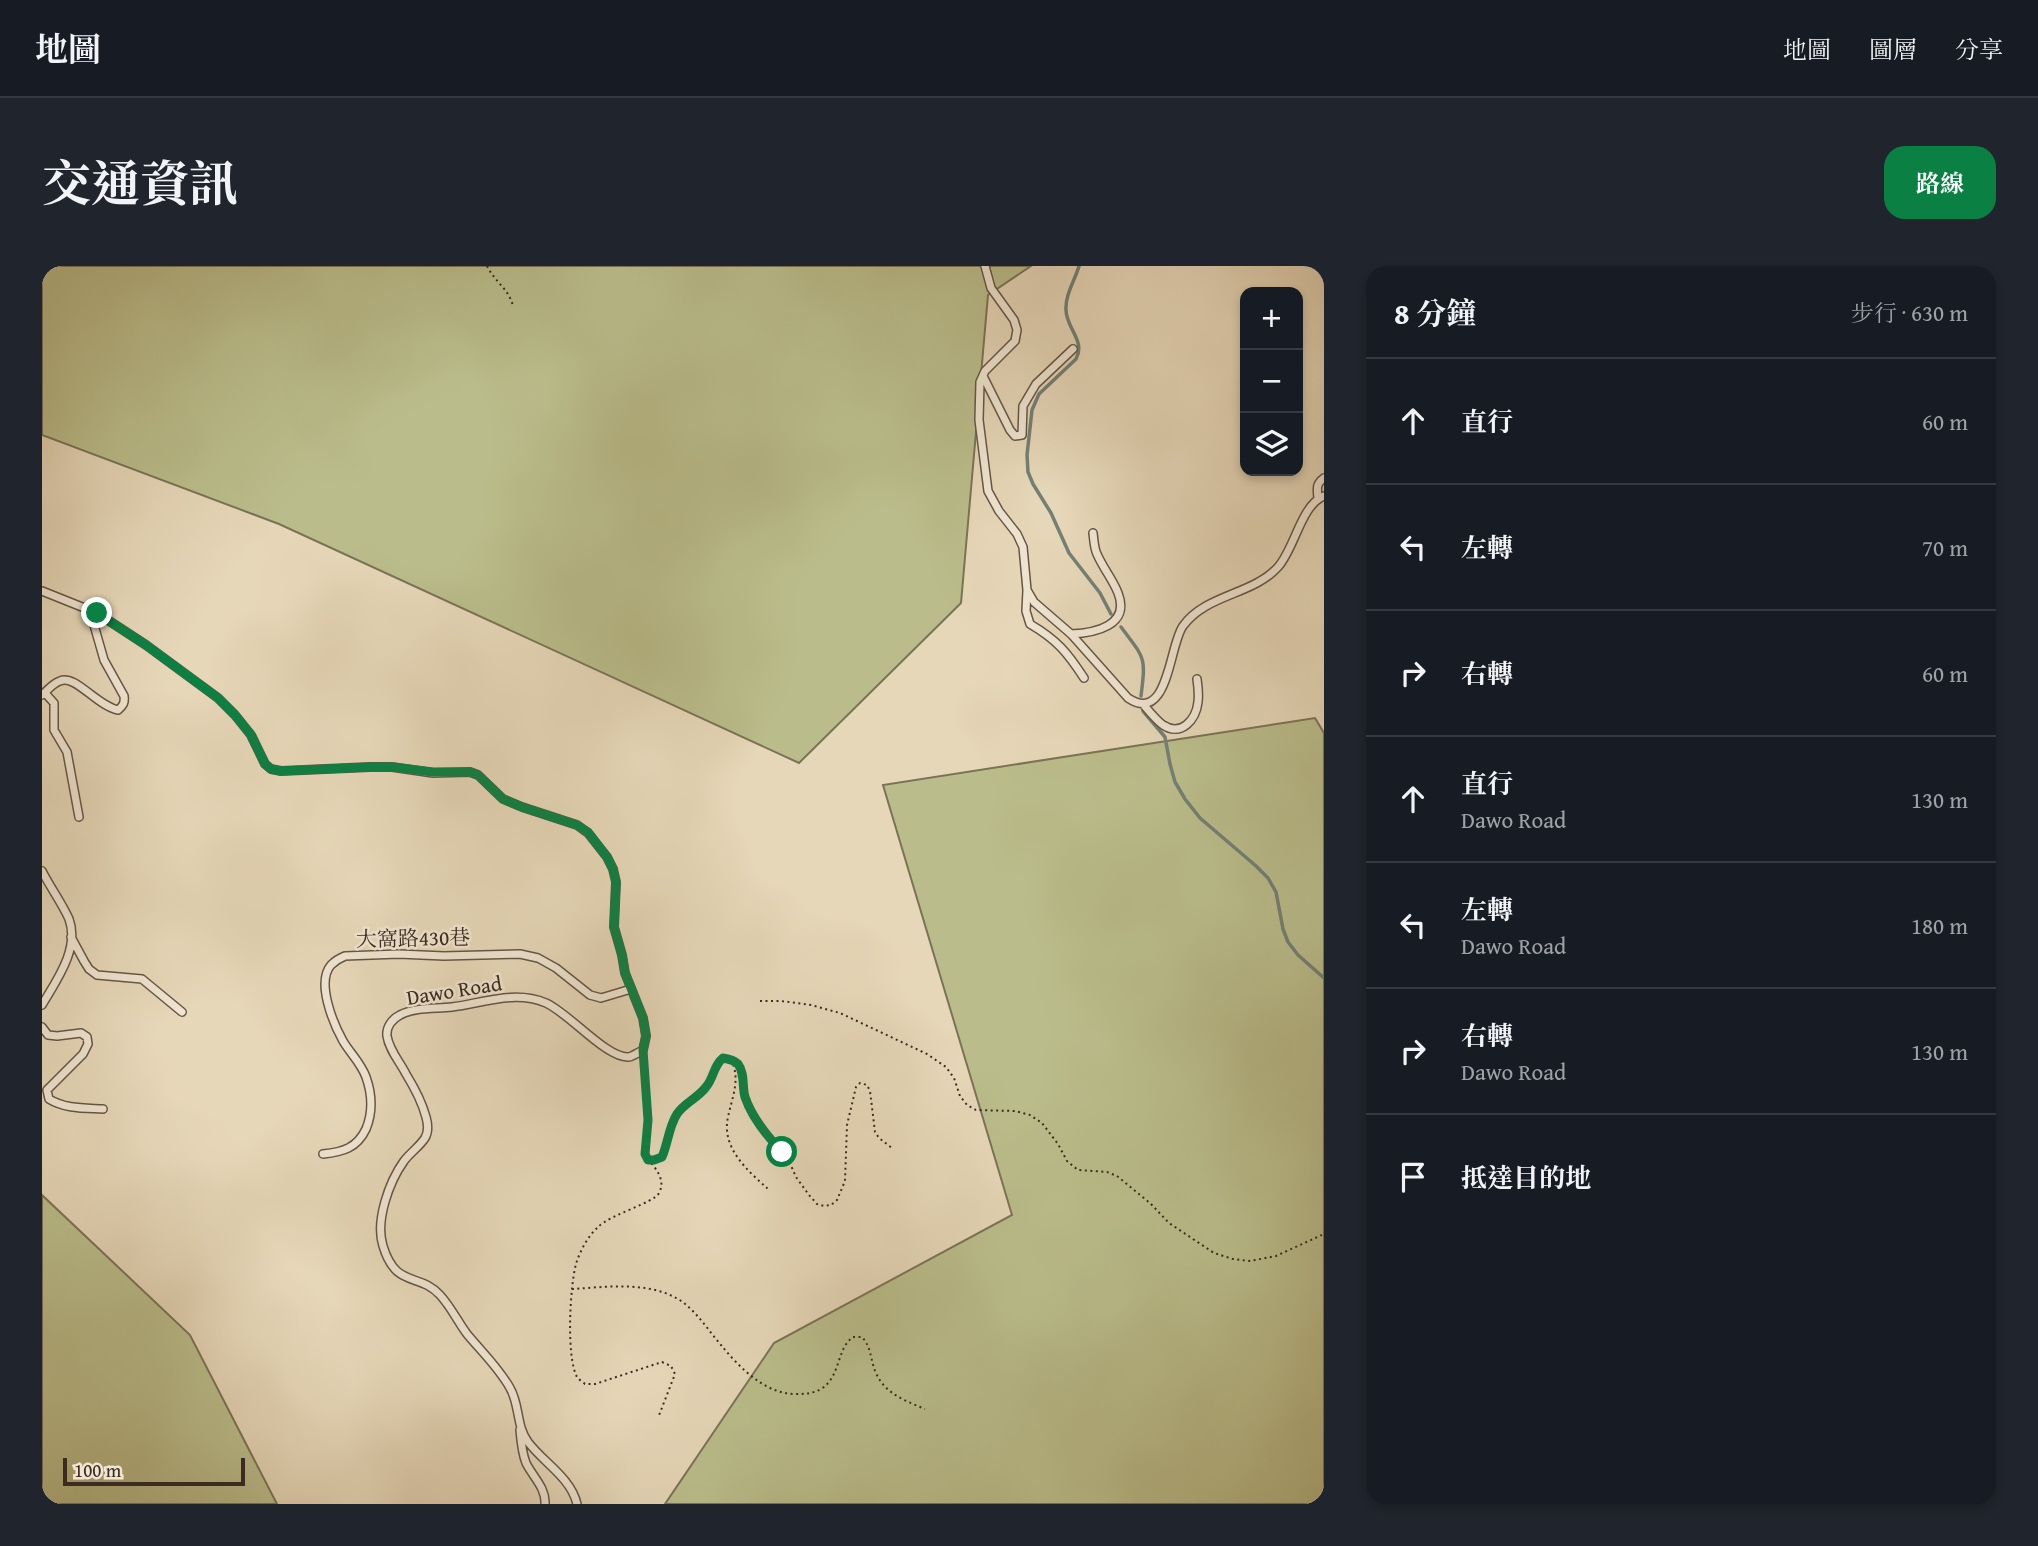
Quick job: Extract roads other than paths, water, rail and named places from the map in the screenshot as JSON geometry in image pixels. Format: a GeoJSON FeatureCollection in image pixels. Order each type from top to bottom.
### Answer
{"type":"FeatureCollection","features":[{"type":"Feature","properties":{"kind":"lane"},"geometry":{"type":"LineString","coordinates":[[985,266],[991,288],[1014,320],[1017,330],[1015,341],[985,371],[980,382],[979,420],[988,491],[1023,547],[1026,611],[1030,624],[1051,637],[1084,678]]}},
{"type":"Feature","properties":{"kind":"lane"},"geometry":{"type":"LineString","coordinates":[[982,376],[1010,430],[1015,436],[1022,435],[1023,406],[1036,384],[1073,349]]}},
{"type":"Feature","properties":{"kind":"lane"},"geometry":{"type":"LineString","coordinates":[[1027,590],[1040,609],[1071,634],[1128,698],[1136,703],[1145,703],[1159,693],[1165,683],[1174,645],[1182,627],[1215,600],[1244,589],[1278,568],[1310,507],[1321,497],[1317,487],[1324,478]]}},
{"type":"Feature","properties":{"kind":"lane"},"geometry":{"type":"LineString","coordinates":[[1071,634],[1087,634],[1101,630],[1119,615],[1121,605],[1118,593],[1097,555],[1093,533]]}},
{"type":"Feature","properties":{"kind":"lane"},"geometry":{"type":"LineString","coordinates":[[42,591],[90,611],[146,645],[218,698],[251,735],[261,758],[271,769],[281,771],[393,767],[433,772],[470,772],[478,775],[503,799],[577,825],[588,832],[613,869],[616,882],[614,927],[631,989]]}},
{"type":"Feature","properties":{"kind":"lane"},"geometry":{"type":"LineString","coordinates":[[79,817],[68,752],[54,730],[54,703],[43,694],[61,679],[68,679],[109,708],[118,710],[122,707],[124,696],[104,660],[90,611]]}},
{"type":"Feature","properties":{"kind":"lane"},"geometry":{"type":"LineString","coordinates":[[1145,703],[1161,724],[1172,730],[1181,729],[1196,712],[1197,679]]}},
{"type":"Feature","properties":{"kind":"lane"},"geometry":{"type":"LineString","coordinates":[[42,872],[69,920],[71,936],[67,961],[42,1005]]}},
{"type":"Feature","properties":{"kind":"lane"},"geometry":{"type":"LineString","coordinates":[[71,936],[89,969],[97,975],[142,979],[182,1012]]}},
{"type":"Feature","properties":{"kind":"lane","name":"大窩路430巷"},"geometry":{"type":"LineString","coordinates":[[323,1154],[340,1152],[356,1145],[369,1121],[372,1096],[365,1074],[333,1024],[325,989],[330,966],[337,960],[345,956],[398,954],[520,954],[538,958],[556,968],[590,995],[601,998],[631,989]]}},
{"type":"Feature","properties":{"kind":"lane","name":"Dawo Road"},"geometry":{"type":"LineString","coordinates":[[577,1504],[567,1484],[528,1441],[520,1426],[517,1404],[495,1365],[468,1335],[441,1296],[433,1289],[408,1279],[390,1265],[382,1245],[380,1227],[384,1205],[403,1162],[425,1138],[428,1128],[420,1102],[392,1050],[387,1035],[390,1023],[401,1015],[488,999],[525,998],[544,1002],[561,1011],[605,1048],[617,1055],[630,1057],[643,1050],[646,1036],[643,1018],[631,989]]}},
{"type":"Feature","properties":{"kind":"lane"},"geometry":{"type":"LineString","coordinates":[[42,1027],[48,1035],[81,1033],[87,1037],[88,1044],[83,1054],[45,1091],[50,1099],[57,1104],[76,1108],[103,1109]]}},
{"type":"Feature","properties":{"kind":"lane"},"geometry":{"type":"LineString","coordinates":[[520,1426],[522,1452],[543,1490],[545,1504]]}},
{"type":"Feature","properties":{"kind":"waterway"},"geometry":{"type":"LineString","coordinates":[[1079,266],[1066,304],[1067,317],[1079,346],[1078,352],[1076,359],[1039,394],[1032,410],[1028,472],[1069,553],[1100,593],[1111,614]]}},
{"type":"Feature","properties":{"kind":"waterway"},"geometry":{"type":"LineString","coordinates":[[1121,627],[1142,658],[1141,696]]}},
{"type":"Feature","properties":{"kind":"waterway"},"geometry":{"type":"LineString","coordinates":[[1143,711],[1165,737],[1175,782],[1185,799],[1200,818],[1268,878],[1276,892],[1288,942],[1298,955],[1324,978]]}}]}
